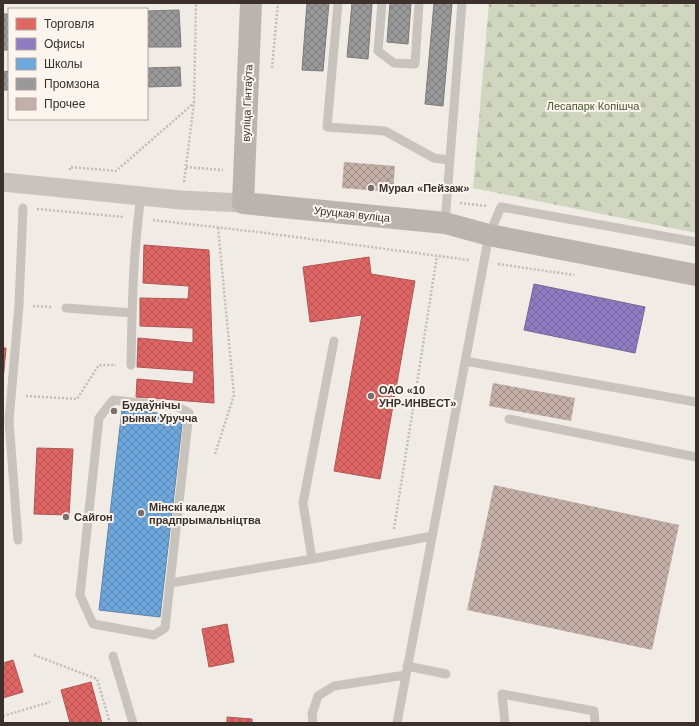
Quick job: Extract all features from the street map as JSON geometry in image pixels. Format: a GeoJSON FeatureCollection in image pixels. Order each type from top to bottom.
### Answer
{"type":"FeatureCollection","features":[{"type":"Feature","properties":{"kind":"street","name":"вуліца Гінтаўта"},"geometry":{"type":"LineString","coordinates":[[243,203],[251,3]]}},
{"type":"Feature","properties":{"kind":"street","name":"Уруцкая вуліца"},"geometry":{"type":"LineString","coordinates":[[3,182],[181,200],[243,203],[445,223],[489,235],[696,275]]}},
{"type":"Feature","properties":{"kind":"lane"},"geometry":{"type":"LineString","coordinates":[[338,3],[327,127],[385,132],[434,158],[449,160]]}},
{"type":"Feature","properties":{"kind":"lane"},"geometry":{"type":"LineString","coordinates":[[382,3],[378,51],[394,63],[415,64],[419,3]]}},
{"type":"Feature","properties":{"kind":"lane"},"geometry":{"type":"LineString","coordinates":[[445,223],[462,3]]}},
{"type":"Feature","properties":{"kind":"lane"},"geometry":{"type":"LineString","coordinates":[[131,365],[132,313],[138,219],[141,196]]}},
{"type":"Feature","properties":{"kind":"lane"},"geometry":{"type":"LineString","coordinates":[[397,723],[483,262],[489,235],[501,207],[696,242]]}},
{"type":"Feature","properties":{"kind":"lane"},"geometry":{"type":"LineString","coordinates":[[18,540],[6,422],[12,395],[19,305],[23,208]]}},
{"type":"Feature","properties":{"kind":"lane"},"geometry":{"type":"LineString","coordinates":[[66,308],[132,313]]}},
{"type":"Feature","properties":{"kind":"lane"},"geometry":{"type":"LineString","coordinates":[[312,560],[303,503],[334,341]]}},
{"type":"Feature","properties":{"kind":"lane"},"geometry":{"type":"LineString","coordinates":[[465,361],[696,402]]}},
{"type":"Feature","properties":{"kind":"lane"},"geometry":{"type":"LineString","coordinates":[[113,400],[178,407],[189,413],[170,583],[165,628],[154,636],[93,624],[80,595],[99,418],[113,400]]}},
{"type":"Feature","properties":{"kind":"lane"},"geometry":{"type":"LineString","coordinates":[[509,419],[696,457]]}},
{"type":"Feature","properties":{"kind":"lane"},"geometry":{"type":"LineString","coordinates":[[170,583],[312,560],[432,536]]}},
{"type":"Feature","properties":{"kind":"lane"},"geometry":{"type":"LineString","coordinates":[[113,656],[132,723]]}},
{"type":"Feature","properties":{"kind":"lane"},"geometry":{"type":"LineString","coordinates":[[314,723],[312,714],[318,696],[334,686],[406,671],[446,674]]}},
{"type":"Feature","properties":{"kind":"lane"},"geometry":{"type":"LineString","coordinates":[[505,723],[502,694],[594,711],[595,723]]}},
{"type":"Feature","properties":{"kind":"path"},"geometry":{"type":"LineString","coordinates":[[178,223],[194,103],[196,3]]}},
{"type":"Feature","properties":{"kind":"path"},"geometry":{"type":"LineString","coordinates":[[68,188],[70,167],[116,171],[194,103]]}},
{"type":"Feature","properties":{"kind":"path"},"geometry":{"type":"LineString","coordinates":[[23,208],[218,227],[576,275]]}},
{"type":"Feature","properties":{"kind":"path"},"geometry":{"type":"LineString","coordinates":[[215,454],[234,394],[218,227]]}},
{"type":"Feature","properties":{"kind":"path"},"geometry":{"type":"LineString","coordinates":[[392,544],[437,256]]}},
{"type":"Feature","properties":{"kind":"path"},"geometry":{"type":"LineString","coordinates":[[19,305],[66,308]]}},
{"type":"Feature","properties":{"kind":"path"},"geometry":{"type":"LineString","coordinates":[[12,395],[77,399],[99,365],[131,365]]}},
{"type":"Feature","properties":{"kind":"path"},"geometry":{"type":"LineString","coordinates":[[34,655],[97,679],[110,723]]}},
{"type":"Feature","properties":{"kind":"path"},"geometry":{"type":"LineString","coordinates":[[3,716],[50,702]]}},
{"type":"Feature","properties":{"kind":"green space","name":"Лесапарк Копішча"},"geometry":{"type":"Polygon","coordinates":[[[489,3],[696,3],[696,233],[473,188],[489,3]]]}},
{"type":"Feature","properties":{"kind":"building: Торговля"},"geometry":{"type":"Polygon","coordinates":[[[144,245],[209,250],[214,403],[136,397],[137,379],[193,384],[194,371],[137,367],[138,338],[193,343],[193,328],[140,326],[140,298],[188,299],[189,286],[143,283],[144,245]]]}},
{"type":"Feature","properties":{"kind":"building: Торговля","name":"ОАО «10 УНР-ИНВЕСТ»"},"geometry":{"type":"Polygon","coordinates":[[[369,257],[371,274],[415,281],[380,479],[334,471],[362,315],[310,322],[303,267],[369,257]]]}},
{"type":"Feature","properties":{"kind":"building: Торговля"},"geometry":{"type":"Polygon","coordinates":[[[3,348],[6,348],[3,381],[3,348]]]}},
{"type":"Feature","properties":{"kind":"building: Торговля"},"geometry":{"type":"Polygon","coordinates":[[[37,448],[73,449],[69,515],[34,514],[37,448]]]}},
{"type":"Feature","properties":{"kind":"building: Торговля"},"geometry":{"type":"Polygon","coordinates":[[[227,624],[234,662],[209,667],[202,629],[227,624]]]}},
{"type":"Feature","properties":{"kind":"building: Торговля"},"geometry":{"type":"Polygon","coordinates":[[[13,660],[23,692],[3,698],[3,663],[13,660]]]}},
{"type":"Feature","properties":{"kind":"building: Торговля"},"geometry":{"type":"Polygon","coordinates":[[[91,682],[102,723],[70,723],[61,690],[91,682]]]}},
{"type":"Feature","properties":{"kind":"building: Торговля"},"geometry":{"type":"Polygon","coordinates":[[[227,717],[252,719],[252,723],[227,723],[227,717]]]}},
{"type":"Feature","properties":{"kind":"building: Офисы"},"geometry":{"type":"Polygon","coordinates":[[[534,284],[645,307],[635,353],[524,330],[534,284]]]}},
{"type":"Feature","properties":{"kind":"building: Школы","name":"Мінскі каледж прадпрымальніцтва"},"geometry":{"type":"Polygon","coordinates":[[[122,409],[183,416],[160,617],[99,610],[122,409]]]}},
{"type":"Feature","properties":{"kind":"building: Промзона"},"geometry":{"type":"Polygon","coordinates":[[[307,3],[329,3],[323,71],[302,70],[307,3]]]}},
{"type":"Feature","properties":{"kind":"building: Промзона"},"geometry":{"type":"Polygon","coordinates":[[[352,3],[372,3],[368,59],[347,57],[352,3]]]}},
{"type":"Feature","properties":{"kind":"building: Промзона"},"geometry":{"type":"Polygon","coordinates":[[[390,3],[411,3],[408,44],[387,42],[390,3]]]}},
{"type":"Feature","properties":{"kind":"building: Промзона"},"geometry":{"type":"Polygon","coordinates":[[[434,3],[452,3],[443,106],[425,104],[434,3]]]}},
{"type":"Feature","properties":{"kind":"building: Промзона"},"geometry":{"type":"Polygon","coordinates":[[[179,10],[181,47],[148,47],[148,11],[179,10]]]}},
{"type":"Feature","properties":{"kind":"building: Промзона"},"geometry":{"type":"Polygon","coordinates":[[[3,14],[8,14],[8,50],[3,50],[3,14]]]}},
{"type":"Feature","properties":{"kind":"building: Промзона"},"geometry":{"type":"Polygon","coordinates":[[[180,67],[181,86],[148,87],[148,68],[180,67]]]}},
{"type":"Feature","properties":{"kind":"building: Промзона"},"geometry":{"type":"Polygon","coordinates":[[[8,71],[8,90],[3,90],[3,72],[8,71]]]}},
{"type":"Feature","properties":{"kind":"building: Прочее"},"geometry":{"type":"Polygon","coordinates":[[[344,162],[395,166],[393,192],[342,188],[344,162]]]}},
{"type":"Feature","properties":{"kind":"building: Прочее"},"geometry":{"type":"Polygon","coordinates":[[[493,383],[575,398],[571,421],[489,406],[493,383]]]}},
{"type":"Feature","properties":{"kind":"building: Прочее"},"geometry":{"type":"Polygon","coordinates":[[[494,485],[679,525],[652,650],[467,610],[494,485]]]}},
{"type":"Feature","properties":{"kind":"place","name":"Мурал «Пейзаж»"},"geometry":{"type":"Point","coordinates":[371,188]}},
{"type":"Feature","properties":{"kind":"place","name":"ОАО «10 УНР-ИНВЕСТ»"},"geometry":{"type":"Point","coordinates":[371,396]}},
{"type":"Feature","properties":{"kind":"place","name":"Будаўнічы рынак Уручча"},"geometry":{"type":"Point","coordinates":[114,411]}},
{"type":"Feature","properties":{"kind":"place","name":"Мінскі каледж прадпрымальніцтва"},"geometry":{"type":"Point","coordinates":[141,513]}},
{"type":"Feature","properties":{"kind":"place","name":"Сайгон"},"geometry":{"type":"Point","coordinates":[66,517]}}]}
